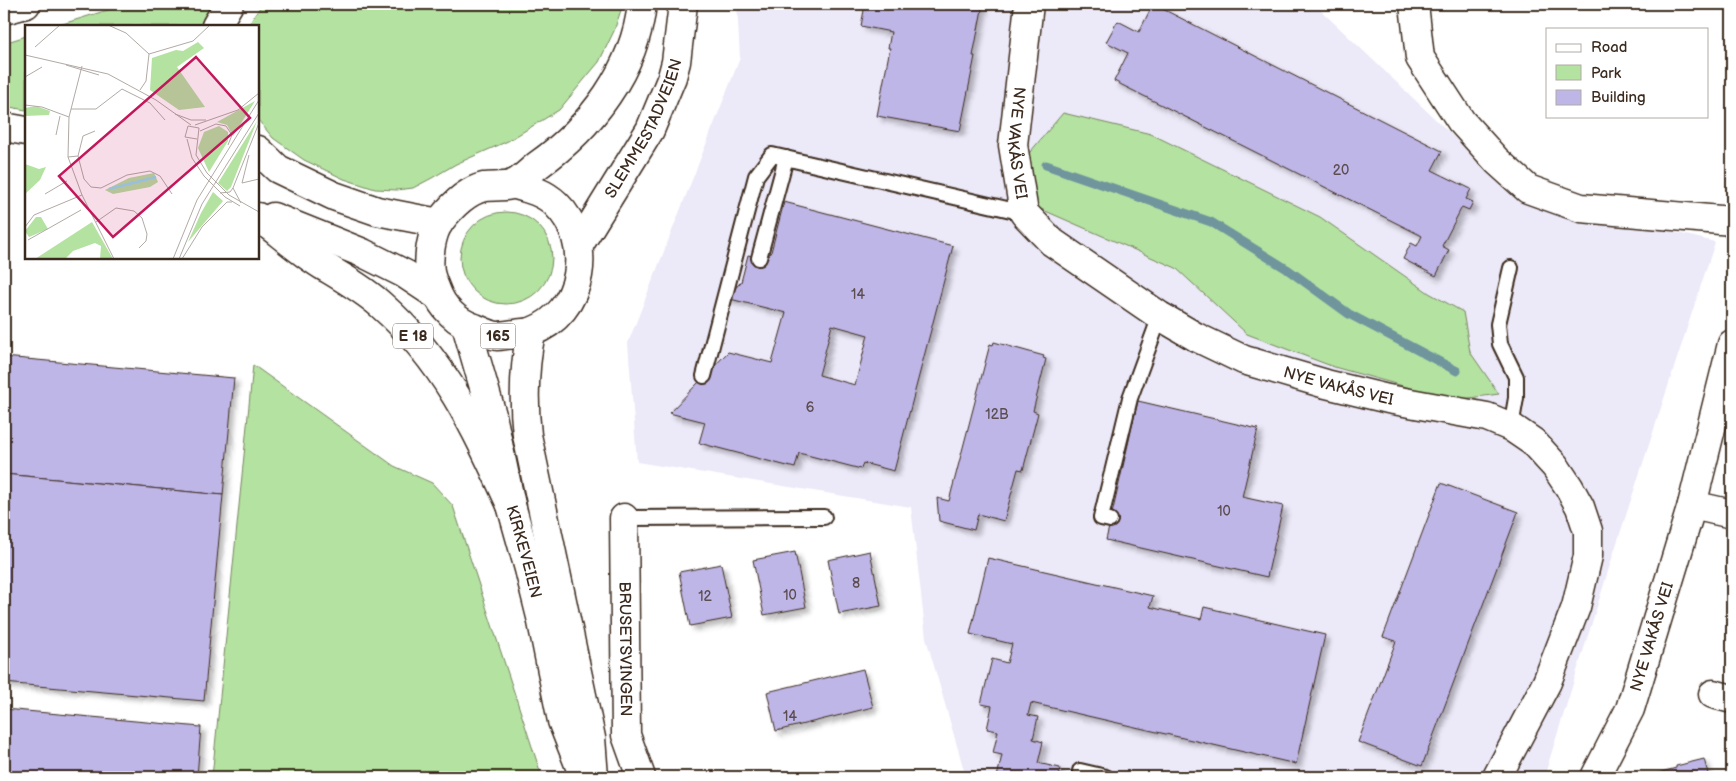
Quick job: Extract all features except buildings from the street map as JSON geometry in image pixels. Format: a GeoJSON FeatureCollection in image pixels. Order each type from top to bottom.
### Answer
{"type":"FeatureCollection","features":[{"type":"Feature","properties":{"kind":"main road"},"geometry":{"type":"LineString","coordinates":[[4,10],[26,4]]}},
{"type":"Feature","properties":{"kind":"main road"},"geometry":{"type":"LineString","coordinates":[[217,25],[229,4]]}},
{"type":"Feature","properties":{"kind":"main road","name":"165"},"geometry":{"type":"LineString","coordinates":[[512,184],[544,161],[574,135],[593,115],[625,63],[634,41],[642,4]]}},
{"type":"Feature","properties":{"kind":"main road","name":"SLEMMESTADVEIEN"},"geometry":{"type":"LineString","coordinates":[[579,245],[650,130],[658,112],[676,62],[683,4]]}},
{"type":"Feature","properties":{"kind":"main road","name":"NYE VAKÅS VEI"},"geometry":{"type":"LineString","coordinates":[[1029,4],[1012,145],[1024,213],[1052,242],[1160,316],[1196,337],[1244,360],[1326,384],[1388,399],[1487,417],[1511,427],[1533,442],[1555,466],[1569,487],[1580,507],[1588,531],[1588,556],[1576,607],[1547,682],[1497,777]]}},
{"type":"Feature","properties":{"kind":"main road"},"geometry":{"type":"LineString","coordinates":[[1414,4],[1420,58],[1461,121],[1497,161],[1528,189],[1581,208],[1732,222]]}},
{"type":"Feature","properties":{"kind":"main road"},"geometry":{"type":"LineString","coordinates":[[4,127],[25,130]]}},
{"type":"Feature","properties":{"kind":"main road"},"geometry":{"type":"LineString","coordinates":[[259,151],[278,169],[334,196],[377,211],[438,223]]}},
{"type":"Feature","properties":{"kind":"main road","name":"165"},"geometry":{"type":"LineString","coordinates":[[512,184],[535,190],[556,204],[571,222],[579,245],[580,272],[571,298],[554,318],[530,332],[497,336],[466,325],[450,313],[438,296],[430,272],[430,247],[438,223],[457,201],[483,188],[512,184]]}},
{"type":"Feature","properties":{"kind":"main road"},"geometry":{"type":"LineString","coordinates":[[259,212],[363,253],[405,274],[438,296]]}},
{"type":"Feature","properties":{"kind":"main road","name":"E 18"},"geometry":{"type":"LineString","coordinates":[[259,218],[324,267],[364,291],[398,320],[416,339],[444,376],[466,411],[511,505]]}},
{"type":"Feature","properties":{"kind":"main road","name":"KIRKEVEIEN"},"geometry":{"type":"LineString","coordinates":[[466,325],[492,415],[511,505],[531,577],[562,721],[584,777]]}},
{"type":"Feature","properties":{"kind":"main road","name":"KIRKEVEIEN"},"geometry":{"type":"LineString","coordinates":[[530,332],[525,363],[524,386],[526,435],[591,738],[594,777]]}},
{"type":"Feature","properties":{"kind":"main road","name":"NYE VAKÅS VEI"},"geometry":{"type":"LineString","coordinates":[[1595,777],[1630,709],[1692,505],[1732,344]]}},
{"type":"Feature","properties":{"kind":"main road"},"geometry":{"type":"LineString","coordinates":[[1692,505],[1732,514]]}},
{"type":"Feature","properties":{"kind":"main road","name":"BRUSETSVINGEN"},"geometry":{"type":"LineString","coordinates":[[624,518],[626,735],[641,777]]}},
{"type":"Feature","properties":{"kind":"lane"},"geometry":{"type":"LineString","coordinates":[[704,376],[756,176],[772,155],[1024,213]]}},
{"type":"Feature","properties":{"kind":"lane"},"geometry":{"type":"LineString","coordinates":[[759,258],[786,158]]}},
{"type":"Feature","properties":{"kind":"lane"},"geometry":{"type":"LineString","coordinates":[[1511,427],[1516,398],[1516,377],[1500,344],[1498,324],[1512,268]]}},
{"type":"Feature","properties":{"kind":"lane"},"geometry":{"type":"LineString","coordinates":[[1110,520],[1102,518],[1130,398],[1160,316]]}},
{"type":"Feature","properties":{"kind":"lane"},"geometry":{"type":"LineString","coordinates":[[624,518],[824,516]]}},
{"type":"Feature","properties":{"kind":"lane"},"geometry":{"type":"LineString","coordinates":[[1080,770],[1106,777]]}},
{"type":"Feature","properties":{"kind":"shaded area"},"geometry":{"type":"Polygon","coordinates":[[[737,4],[1314,4],[1513,193],[1715,242],[1614,552],[1544,777],[966,777],[926,638],[911,507],[637,462],[628,343],[740,58],[737,4]]]}},
{"type":"Feature","properties":{"kind":"green space"},"geometry":{"type":"Polygon","coordinates":[[[127,4],[213,4],[208,12],[204,25],[59,25],[127,4]]]}},
{"type":"Feature","properties":{"kind":"green space"},"geometry":{"type":"Polygon","coordinates":[[[262,4],[623,4],[614,31],[599,62],[559,110],[508,141],[456,164],[413,188],[397,190],[375,189],[344,179],[304,160],[273,138],[259,121],[259,25],[249,25],[262,4]]]}},
{"type":"Feature","properties":{"kind":"green space"},"geometry":{"type":"Polygon","coordinates":[[[25,36],[25,110],[4,106],[4,43],[25,36]]]}},
{"type":"Feature","properties":{"kind":"green space"},"geometry":{"type":"Polygon","coordinates":[[[1063,113],[1151,134],[1320,217],[1429,293],[1463,312],[1470,352],[1499,394],[1454,400],[1334,367],[1247,334],[1176,268],[1034,206],[1025,158],[1063,113]]]}},
{"type":"Feature","properties":{"kind":"green space"},"geometry":{"type":"Polygon","coordinates":[[[506,212],[523,216],[538,226],[548,241],[552,258],[548,275],[538,290],[523,300],[506,304],[489,300],[474,290],[464,275],[460,258],[464,241],[474,226],[489,216],[506,212]]]}},
{"type":"Feature","properties":{"kind":"green space"},"geometry":{"type":"Polygon","coordinates":[[[253,365],[394,466],[432,483],[453,506],[542,777],[212,777],[253,365]]]}},
{"type":"Feature","properties":{"kind":"waterway"},"geometry":{"type":"LineString","coordinates":[[1046,165],[1211,222],[1287,269],[1349,314],[1457,371]]}}]}
